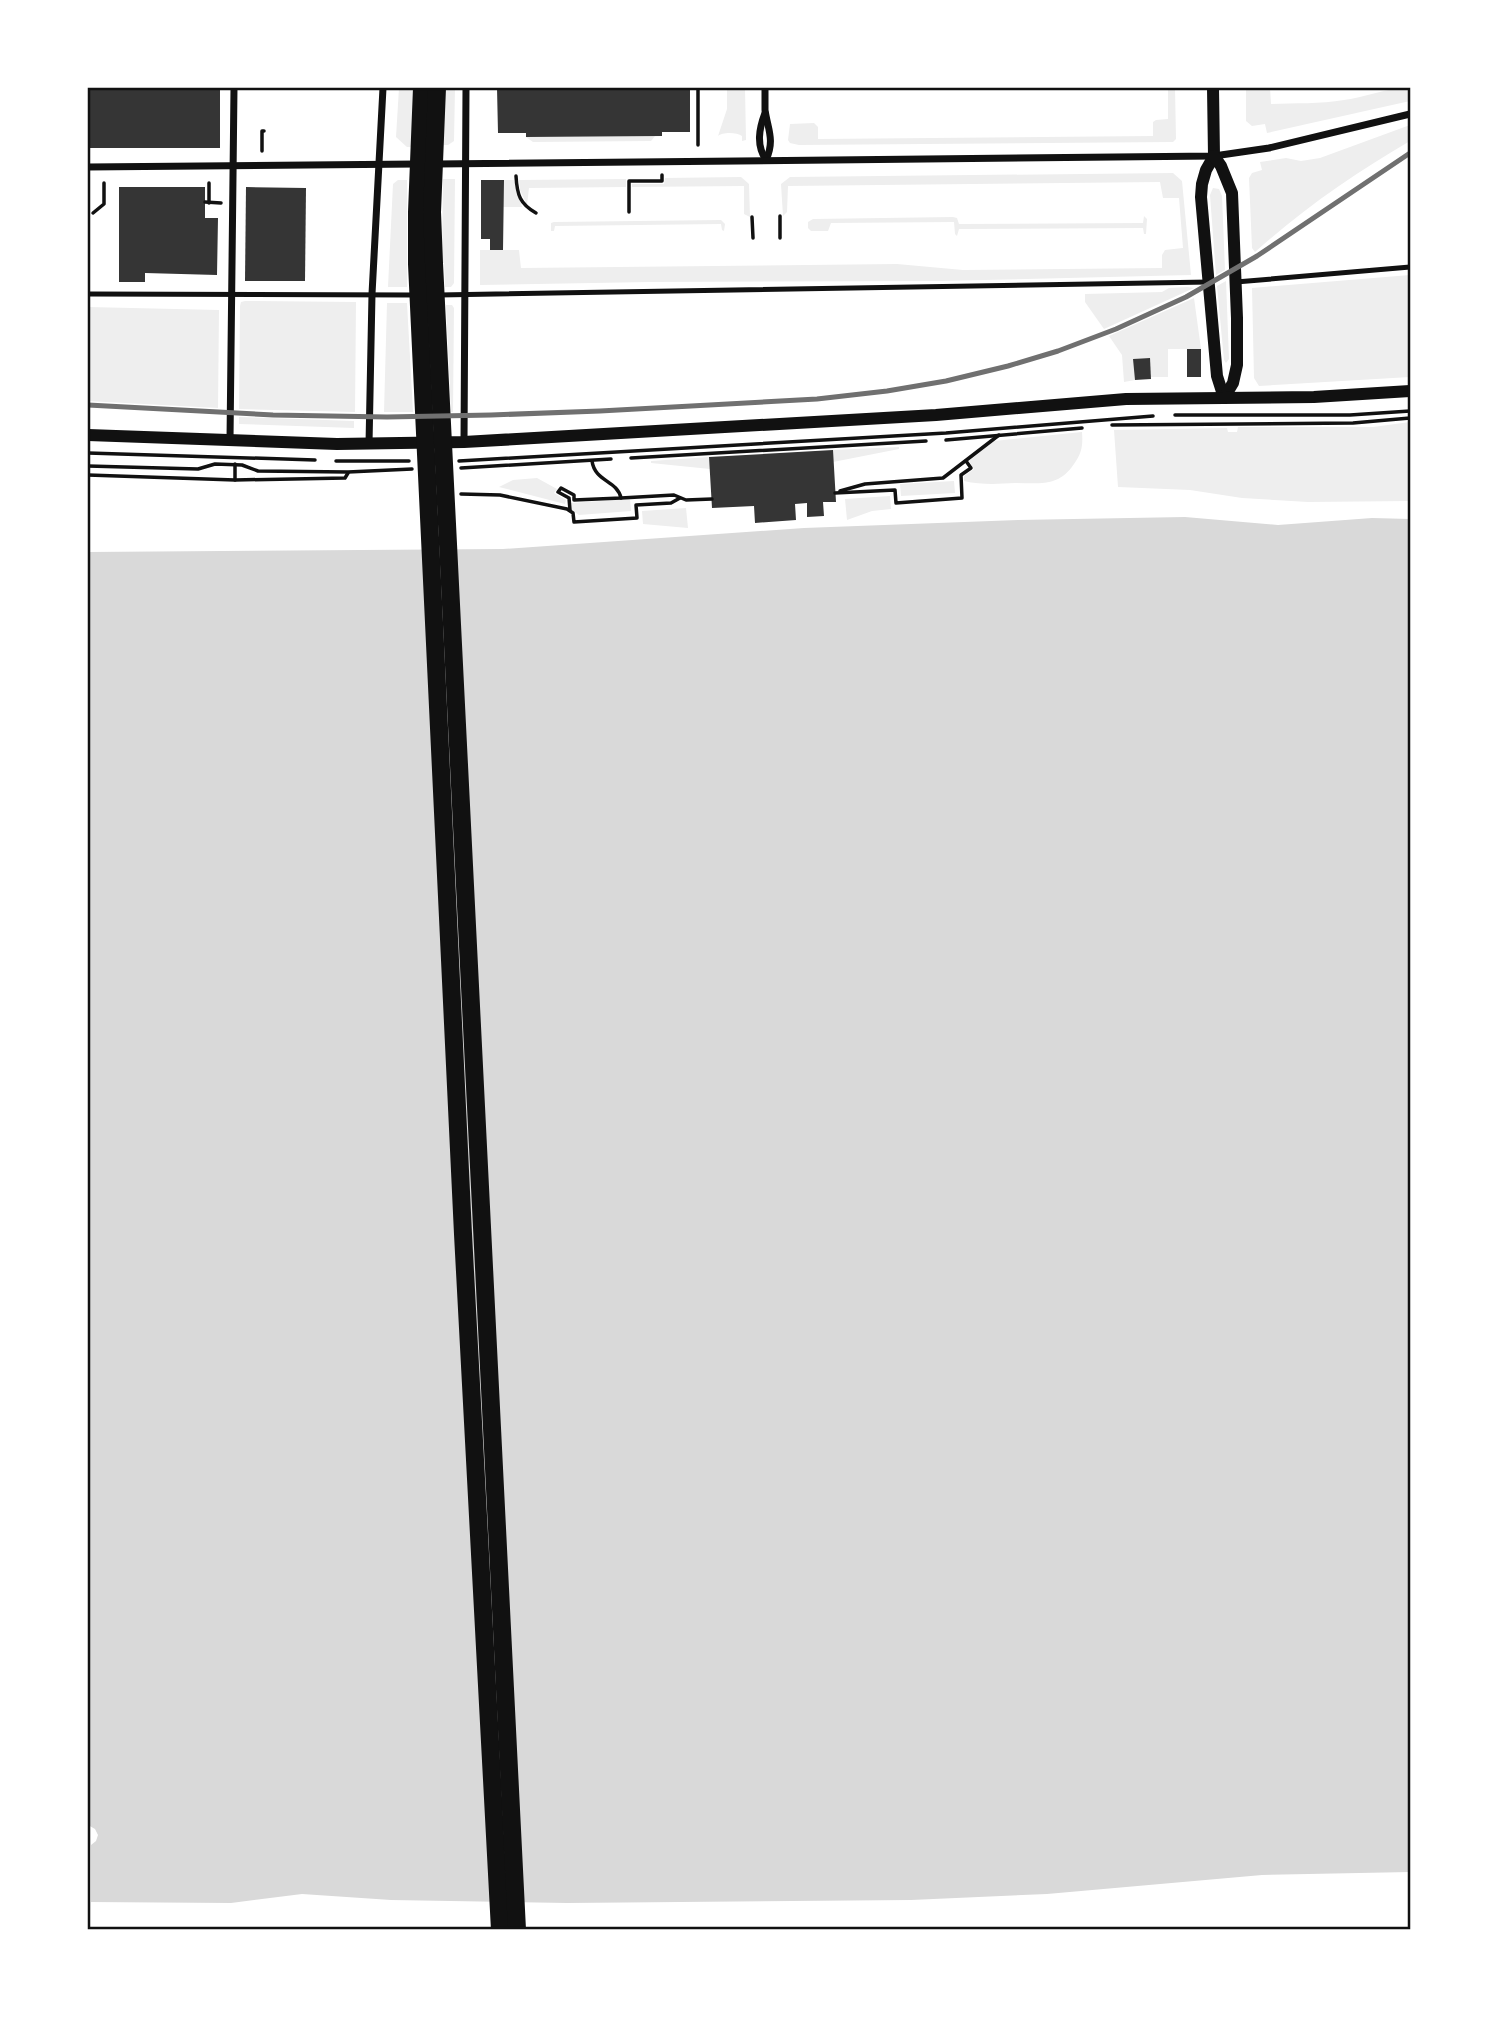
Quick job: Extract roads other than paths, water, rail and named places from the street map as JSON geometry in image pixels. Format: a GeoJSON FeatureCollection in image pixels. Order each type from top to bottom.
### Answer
{"type":"FeatureCollection","features":[{"type":"Feature","properties":{"kind":"main road"},"geometry":{"type":"LineString","coordinates":[[422,88],[417,264],[461,1192],[500,1930]]}},
{"type":"Feature","properties":{"kind":"main road"},"geometry":{"type":"LineString","coordinates":[[437,88],[432,212],[517,1930]]}},
{"type":"Feature","properties":{"kind":"street"},"geometry":{"type":"LineString","coordinates":[[230,440],[234,88]]}},
{"type":"Feature","properties":{"kind":"street"},"geometry":{"type":"LineString","coordinates":[[369,444],[372,294],[383,88]]}},
{"type":"Feature","properties":{"kind":"street"},"geometry":{"type":"LineString","coordinates":[[464,442],[466,88]]}},
{"type":"Feature","properties":{"kind":"street"},"geometry":{"type":"LineString","coordinates":[[765,88],[765,112],[761,123],[760,142],[761,153],[766,160]]}},
{"type":"Feature","properties":{"kind":"street"},"geometry":{"type":"LineString","coordinates":[[1213,88],[1214,156],[1206,170],[1201,197],[1217,376],[1224,398]]}},
{"type":"Feature","properties":{"kind":"street"},"geometry":{"type":"LineString","coordinates":[[88,167],[1214,156],[1269,148],[1410,114]]}},
{"type":"Feature","properties":{"kind":"street"},"geometry":{"type":"LineString","coordinates":[[1214,156],[1221,166],[1231,193],[1236,282],[1237,365],[1233,383],[1224,398]]}},
{"type":"Feature","properties":{"kind":"street"},"geometry":{"type":"LineString","coordinates":[[88,435],[369,444],[464,442],[936,415],[1126,399],[1360,396],[1410,391]]}},
{"type":"Feature","properties":{"kind":"lane"},"geometry":{"type":"LineString","coordinates":[[1236,282],[1410,267]]}},
{"type":"Feature","properties":{"kind":"lane"},"geometry":{"type":"LineString","coordinates":[[88,294],[464,296],[1209,282]]}},
{"type":"Feature","properties":{"kind":"railway"},"geometry":{"type":"LineString","coordinates":[[88,405],[273,415],[491,415],[817,399],[946,381],[1058,351],[1116,329],[1186,297],[1257,256],[1410,153]]}}]}
